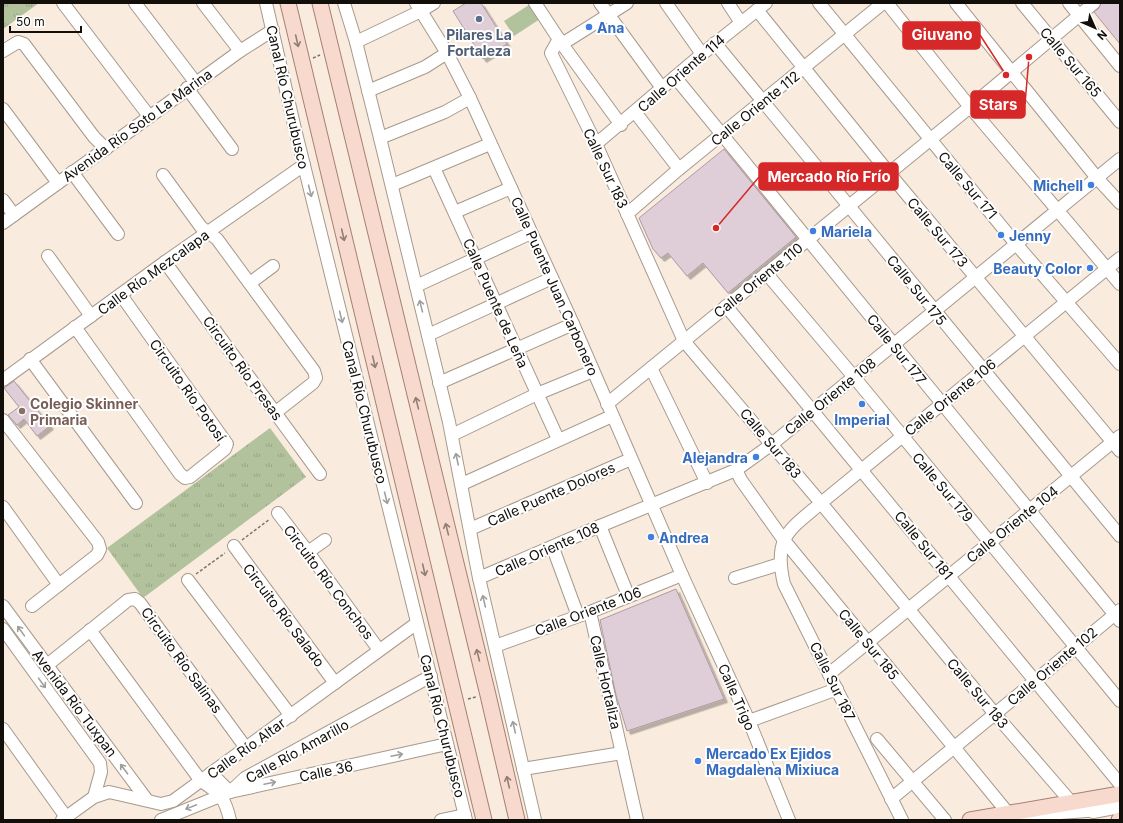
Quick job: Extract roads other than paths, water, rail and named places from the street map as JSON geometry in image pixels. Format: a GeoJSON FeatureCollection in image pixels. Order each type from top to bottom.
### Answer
{"type":"FeatureCollection","features":[{"type":"Feature","properties":{"kind":"main road","name":"Canal Río Churubusco"},"geometry":{"type":"LineString","coordinates":[[288,3],[484,820]]}},
{"type":"Feature","properties":{"kind":"main road"},"geometry":{"type":"LineString","coordinates":[[320,3],[517,820]]}},
{"type":"Feature","properties":{"kind":"main road"},"geometry":{"type":"LineString","coordinates":[[970,820],[1012,817],[1072,802],[1120,794]]}},
{"type":"Feature","properties":{"kind":"street"},"geometry":{"type":"LineString","coordinates":[[63,3],[149,116]]}},
{"type":"Feature","properties":{"kind":"street"},"geometry":{"type":"LineString","coordinates":[[135,3],[232,149]]}},
{"type":"Feature","properties":{"kind":"street"},"geometry":{"type":"LineString","coordinates":[[203,3],[240,51]]}},
{"type":"Feature","properties":{"kind":"street","name":"Canal Río Churubusco"},"geometry":{"type":"LineString","coordinates":[[266,3],[304,165],[465,817]]}},
{"type":"Feature","properties":{"kind":"street"},"geometry":{"type":"LineString","coordinates":[[344,3],[356,42],[452,435],[479,578],[535,820]]}},
{"type":"Feature","properties":{"kind":"street"},"geometry":{"type":"LineString","coordinates":[[356,42],[419,7],[434,3]]}},
{"type":"Feature","properties":{"kind":"street"},"geometry":{"type":"LineString","coordinates":[[535,3],[561,42],[621,125]]}},
{"type":"Feature","properties":{"kind":"street"},"geometry":{"type":"LineString","coordinates":[[600,3],[662,88]]}},
{"type":"Feature","properties":{"kind":"street"},"geometry":{"type":"LineString","coordinates":[[561,42],[627,3]]}},
{"type":"Feature","properties":{"kind":"street"},"geometry":{"type":"LineString","coordinates":[[666,3],[702,54]]}},
{"type":"Feature","properties":{"kind":"street"},"geometry":{"type":"LineString","coordinates":[[728,3],[741,23]]}},
{"type":"Feature","properties":{"kind":"street","name":"Calle Sur 171"},"geometry":{"type":"LineString","coordinates":[[819,3],[1016,244],[1120,364]]}},
{"type":"Feature","properties":{"kind":"street","name":"Calle Oriente 112"},"geometry":{"type":"LineString","coordinates":[[627,214],[679,169],[804,69],[883,3]]}},
{"type":"Feature","properties":{"kind":"street"},"geometry":{"type":"LineString","coordinates":[[887,3],[970,108],[1056,211],[1120,284]]}},
{"type":"Feature","properties":{"kind":"street"},"geometry":{"type":"LineString","coordinates":[[956,3],[1097,178],[1120,203]]}},
{"type":"Feature","properties":{"kind":"street","name":"Calle Sur 165"},"geometry":{"type":"LineString","coordinates":[[1022,3],[1120,122]]}},
{"type":"Feature","properties":{"kind":"street"},"geometry":{"type":"LineString","coordinates":[[1069,3],[1120,66]]}},
{"type":"Feature","properties":{"kind":"street","name":"Calle Oriente 110"},"geometry":{"type":"LineString","coordinates":[[607,404],[970,108],[1094,3]]}},
{"type":"Feature","properties":{"kind":"street","name":"Calle Puente Juan Carbonero"},"geometry":{"type":"LineString","coordinates":[[419,7],[447,54],[470,98],[573,324],[682,575]]}},
{"type":"Feature","properties":{"kind":"street","name":"Calle Oriente 114"},"geometry":{"type":"LineString","coordinates":[[596,144],[621,125],[674,77],[715,43],[762,7]]}},
{"type":"Feature","properties":{"kind":"street","name":"Calle Sur 173"},"geometry":{"type":"LineString","coordinates":[[762,7],[804,69],[1025,336],[1117,443]]}},
{"type":"Feature","properties":{"kind":"street","name":"Avenida Río Soto La Marina"},"geometry":{"type":"LineString","coordinates":[[3,223],[149,116],[240,51],[273,30]]}},
{"type":"Feature","properties":{"kind":"street"},"geometry":{"type":"LineString","coordinates":[[3,51],[18,42],[24,44],[94,137],[106,149]]}},
{"type":"Feature","properties":{"kind":"street","name":"Calle Sur 183"},"geometry":{"type":"LineString","coordinates":[[561,42],[551,52],[596,144],[684,341],[772,444],[995,714],[1072,802]]}},
{"type":"Feature","properties":{"kind":"street","name":"Calle Sur 175"},"geometry":{"type":"LineString","coordinates":[[715,43],[1120,536]]}},
{"type":"Feature","properties":{"kind":"street"},"geometry":{"type":"LineString","coordinates":[[368,92],[425,67],[447,54]]}},
{"type":"Feature","properties":{"kind":"street","name":"Calle Sur 177"},"geometry":{"type":"LineString","coordinates":[[674,77],[942,404],[1118,615]]}},
{"type":"Feature","properties":{"kind":"street"},"geometry":{"type":"LineString","coordinates":[[380,138],[445,112],[470,98]]}},
{"type":"Feature","properties":{"kind":"street"},"geometry":{"type":"LineString","coordinates":[[3,109],[58,183]]}},
{"type":"Feature","properties":{"kind":"street"},"geometry":{"type":"LineString","coordinates":[[635,112],[679,169]]}},
{"type":"Feature","properties":{"kind":"street"},"geometry":{"type":"LineString","coordinates":[[392,186],[490,144]]}},
{"type":"Feature","properties":{"kind":"street","name":"Calle Oriente 108"},"geometry":{"type":"LineString","coordinates":[[479,578],[736,470],[772,444],[813,411],[1120,159]]}},
{"type":"Feature","properties":{"kind":"street","name":"Calle Río Mezcalapa"},"geometry":{"type":"LineString","coordinates":[[3,380],[165,262],[304,165]]}},
{"type":"Feature","properties":{"kind":"street","name":"Calle Puente de Leña"},"geometry":{"type":"LineString","coordinates":[[434,168],[558,439]]}},
{"type":"Feature","properties":{"kind":"street"},"geometry":{"type":"LineString","coordinates":[[72,172],[118,234]]}},
{"type":"Feature","properties":{"kind":"street"},"geometry":{"type":"LineString","coordinates":[[163,175],[201,227],[217,239],[314,371],[316,378],[313,383],[276,412]]}},
{"type":"Feature","properties":{"kind":"street"},"geometry":{"type":"LineString","coordinates":[[455,212],[511,188]]}},
{"type":"Feature","properties":{"kind":"street"},"geometry":{"type":"LineString","coordinates":[[3,200],[14,215]]}},
{"type":"Feature","properties":{"kind":"street"},"geometry":{"type":"LineString","coordinates":[[416,286],[531,233]]}},
{"type":"Feature","properties":{"kind":"street"},"geometry":{"type":"LineString","coordinates":[[48,256],[91,316]]}},
{"type":"Feature","properties":{"kind":"street","name":"Calle Oriente 106"},"geometry":{"type":"LineString","coordinates":[[784,539],[791,528],[1120,258]]}},
{"type":"Feature","properties":{"kind":"street","name":"Circuito Río Presas"},"geometry":{"type":"LineString","coordinates":[[165,262],[320,474]]}},
{"type":"Feature","properties":{"kind":"street"},"geometry":{"type":"LineString","coordinates":[[250,283],[273,266]]}},
{"type":"Feature","properties":{"kind":"street","name":"Calle Sur 179"},"geometry":{"type":"LineString","coordinates":[[766,273],[854,377],[1120,701]]}},
{"type":"Feature","properties":{"kind":"street"},"geometry":{"type":"LineString","coordinates":[[428,335],[552,278]]}},
{"type":"Feature","properties":{"kind":"street","name":"Circuito Río Potosí"},"geometry":{"type":"LineString","coordinates":[[75,327],[180,474],[184,478],[190,477],[226,449],[227,444],[121,295]]}},
{"type":"Feature","properties":{"kind":"street","name":"Calle Sur 181"},"geometry":{"type":"LineString","coordinates":[[726,306],[1120,784]]}},
{"type":"Feature","properties":{"kind":"street"},"geometry":{"type":"LineString","coordinates":[[439,383],[573,324]]}},
{"type":"Feature","properties":{"kind":"street"},"geometry":{"type":"LineString","coordinates":[[30,359],[136,503]]}},
{"type":"Feature","properties":{"kind":"street"},"geometry":{"type":"LineString","coordinates":[[650,368],[707,483]]}},
{"type":"Feature","properties":{"kind":"street"},"geometry":{"type":"LineString","coordinates":[[452,435],[537,394],[593,371]]}},
{"type":"Feature","properties":{"kind":"street"},"geometry":{"type":"LineString","coordinates":[[462,484],[558,439],[612,416]]}},
{"type":"Feature","properties":{"kind":"street"},"geometry":{"type":"LineString","coordinates":[[3,420],[98,542],[100,549],[97,556],[32,606]]}},
{"type":"Feature","properties":{"kind":"street","name":"Calle Oriente 104"},"geometry":{"type":"LineString","coordinates":[[829,674],[1071,476],[1117,443]]}},
{"type":"Feature","properties":{"kind":"street","name":"Calle Puente Dolores"},"geometry":{"type":"LineString","coordinates":[[470,529],[632,459]]}},
{"type":"Feature","properties":{"kind":"street","name":"Calle Sur 185"},"geometry":{"type":"LineString","coordinates":[[736,470],[741,480],[784,539],[953,748],[1012,817]]}},
{"type":"Feature","properties":{"kind":"street"},"geometry":{"type":"LineString","coordinates":[[3,507],[59,585]]}},
{"type":"Feature","properties":{"kind":"street","name":"Circuito Río Conchos"},"geometry":{"type":"LineString","coordinates":[[278,513],[379,650]]}},
{"type":"Feature","properties":{"kind":"street"},"geometry":{"type":"LineString","coordinates":[[600,526],[628,596]]}},
{"type":"Feature","properties":{"kind":"street","name":"Calle Sur 187"},"geometry":{"type":"LineString","coordinates":[[784,539],[780,564],[784,584],[902,820]]}},
{"type":"Feature","properties":{"kind":"street"},"geometry":{"type":"LineString","coordinates":[[308,552],[325,540]]}},
{"type":"Feature","properties":{"kind":"street","name":"Circuito Río Salado"},"geometry":{"type":"LineString","coordinates":[[234,546],[335,683]]}},
{"type":"Feature","properties":{"kind":"street"},"geometry":{"type":"LineString","coordinates":[[553,548],[578,616]]}},
{"type":"Feature","properties":{"kind":"street"},"geometry":{"type":"LineString","coordinates":[[735,578],[780,564]]}},
{"type":"Feature","properties":{"kind":"street","name":"Calle Oriente 106"},"geometry":{"type":"LineString","coordinates":[[495,646],[590,612],[682,575]]}},
{"type":"Feature","properties":{"kind":"street","name":"Calle Trigo"},"geometry":{"type":"LineString","coordinates":[[682,575],[749,721],[789,820]]}},
{"type":"Feature","properties":{"kind":"street"},"geometry":{"type":"LineString","coordinates":[[188,580],[291,716]]}},
{"type":"Feature","properties":{"kind":"street","name":"Circuito Río Salinas"},"geometry":{"type":"LineString","coordinates":[[46,666],[128,600],[134,599],[140,602],[246,748]]}},
{"type":"Feature","properties":{"kind":"street","name":"Avenida Río Tuxpan"},"geometry":{"type":"LineString","coordinates":[[3,606],[46,666],[147,800]]}},
{"type":"Feature","properties":{"kind":"street","name":"Calle Hortaliza"},"geometry":{"type":"LineString","coordinates":[[590,612],[638,820]]}},
{"type":"Feature","properties":{"kind":"street","name":"Calle Oriente 102"},"geometry":{"type":"LineString","coordinates":[[891,799],[1075,647],[1118,615]]}},
{"type":"Feature","properties":{"kind":"street","name":"Calle Río Altar"},"geometry":{"type":"LineString","coordinates":[[64,818],[94,797],[109,792],[161,804],[172,801],[417,623]]}},
{"type":"Feature","properties":{"kind":"street","name":"Avenida Río Tuxpan"},"geometry":{"type":"LineString","coordinates":[[3,629],[100,763],[101,772],[94,797]]}},
{"type":"Feature","properties":{"kind":"street"},"geometry":{"type":"LineString","coordinates":[[90,630],[201,781],[225,793]]}},
{"type":"Feature","properties":{"kind":"street","name":"Calle Río Amarillo"},"geometry":{"type":"LineString","coordinates":[[162,820],[225,793],[246,778],[431,676]]}},
{"type":"Feature","properties":{"kind":"street"},"geometry":{"type":"LineString","coordinates":[[749,721],[837,689]]}},
{"type":"Feature","properties":{"kind":"street"},"geometry":{"type":"LineString","coordinates":[[3,729],[64,818]]}},
{"type":"Feature","properties":{"kind":"street"},"geometry":{"type":"LineString","coordinates":[[877,738],[945,820]]}},
{"type":"Feature","properties":{"kind":"street","name":"Calle 36"},"geometry":{"type":"LineString","coordinates":[[225,793],[447,744]]}},
{"type":"Feature","properties":{"kind":"street"},"geometry":{"type":"LineString","coordinates":[[523,769],[622,753]]}},
{"type":"Feature","properties":{"kind":"street"},"geometry":{"type":"LineString","coordinates":[[211,773],[225,793],[230,820]]}},
{"type":"Feature","properties":{"kind":"street"},"geometry":{"type":"LineString","coordinates":[[1012,817],[1102,810],[1120,807]]}},
{"type":"Feature","properties":{"kind":"street"},"geometry":{"type":"LineString","coordinates":[[1067,820],[1102,810]]}},
{"type":"Feature","properties":{"kind":"street"},"geometry":{"type":"LineString","coordinates":[[441,820],[465,817]]}},
{"type":"Feature","properties":{"kind":"place","name":"Pilares La Fortaleza"},"geometry":{"type":"Point","coordinates":[479,19]}},
{"type":"Feature","properties":{"kind":"place","name":"Ana"},"geometry":{"type":"Point","coordinates":[589,27]}},
{"type":"Feature","properties":{"kind":"place","name":"Stars"},"geometry":{"type":"Point","coordinates":[1029,57]}},
{"type":"Feature","properties":{"kind":"place","name":"Giuvano"},"geometry":{"type":"Point","coordinates":[1006,75]}},
{"type":"Feature","properties":{"kind":"place","name":"Michell"},"geometry":{"type":"Point","coordinates":[1091,185]}},
{"type":"Feature","properties":{"kind":"place","name":"Mercado Río Frío"},"geometry":{"type":"Point","coordinates":[716,228]}},
{"type":"Feature","properties":{"kind":"place","name":"Mariela"},"geometry":{"type":"Point","coordinates":[813,231]}},
{"type":"Feature","properties":{"kind":"place","name":"Jenny"},"geometry":{"type":"Point","coordinates":[1001,235]}},
{"type":"Feature","properties":{"kind":"place","name":"Beauty Color"},"geometry":{"type":"Point","coordinates":[1090,268]}},
{"type":"Feature","properties":{"kind":"place","name":"Imperial"},"geometry":{"type":"Point","coordinates":[862,404]}},
{"type":"Feature","properties":{"kind":"place","name":"Colegio Skinner Primaria"},"geometry":{"type":"Point","coordinates":[22,411]}},
{"type":"Feature","properties":{"kind":"place","name":"Alejandra"},"geometry":{"type":"Point","coordinates":[756,457]}},
{"type":"Feature","properties":{"kind":"place","name":"Andrea"},"geometry":{"type":"Point","coordinates":[651,537]}},
{"type":"Feature","properties":{"kind":"place","name":"Mercado Ex Ejidos Magdalena Mixiuca"},"geometry":{"type":"Point","coordinates":[698,761]}}]}
